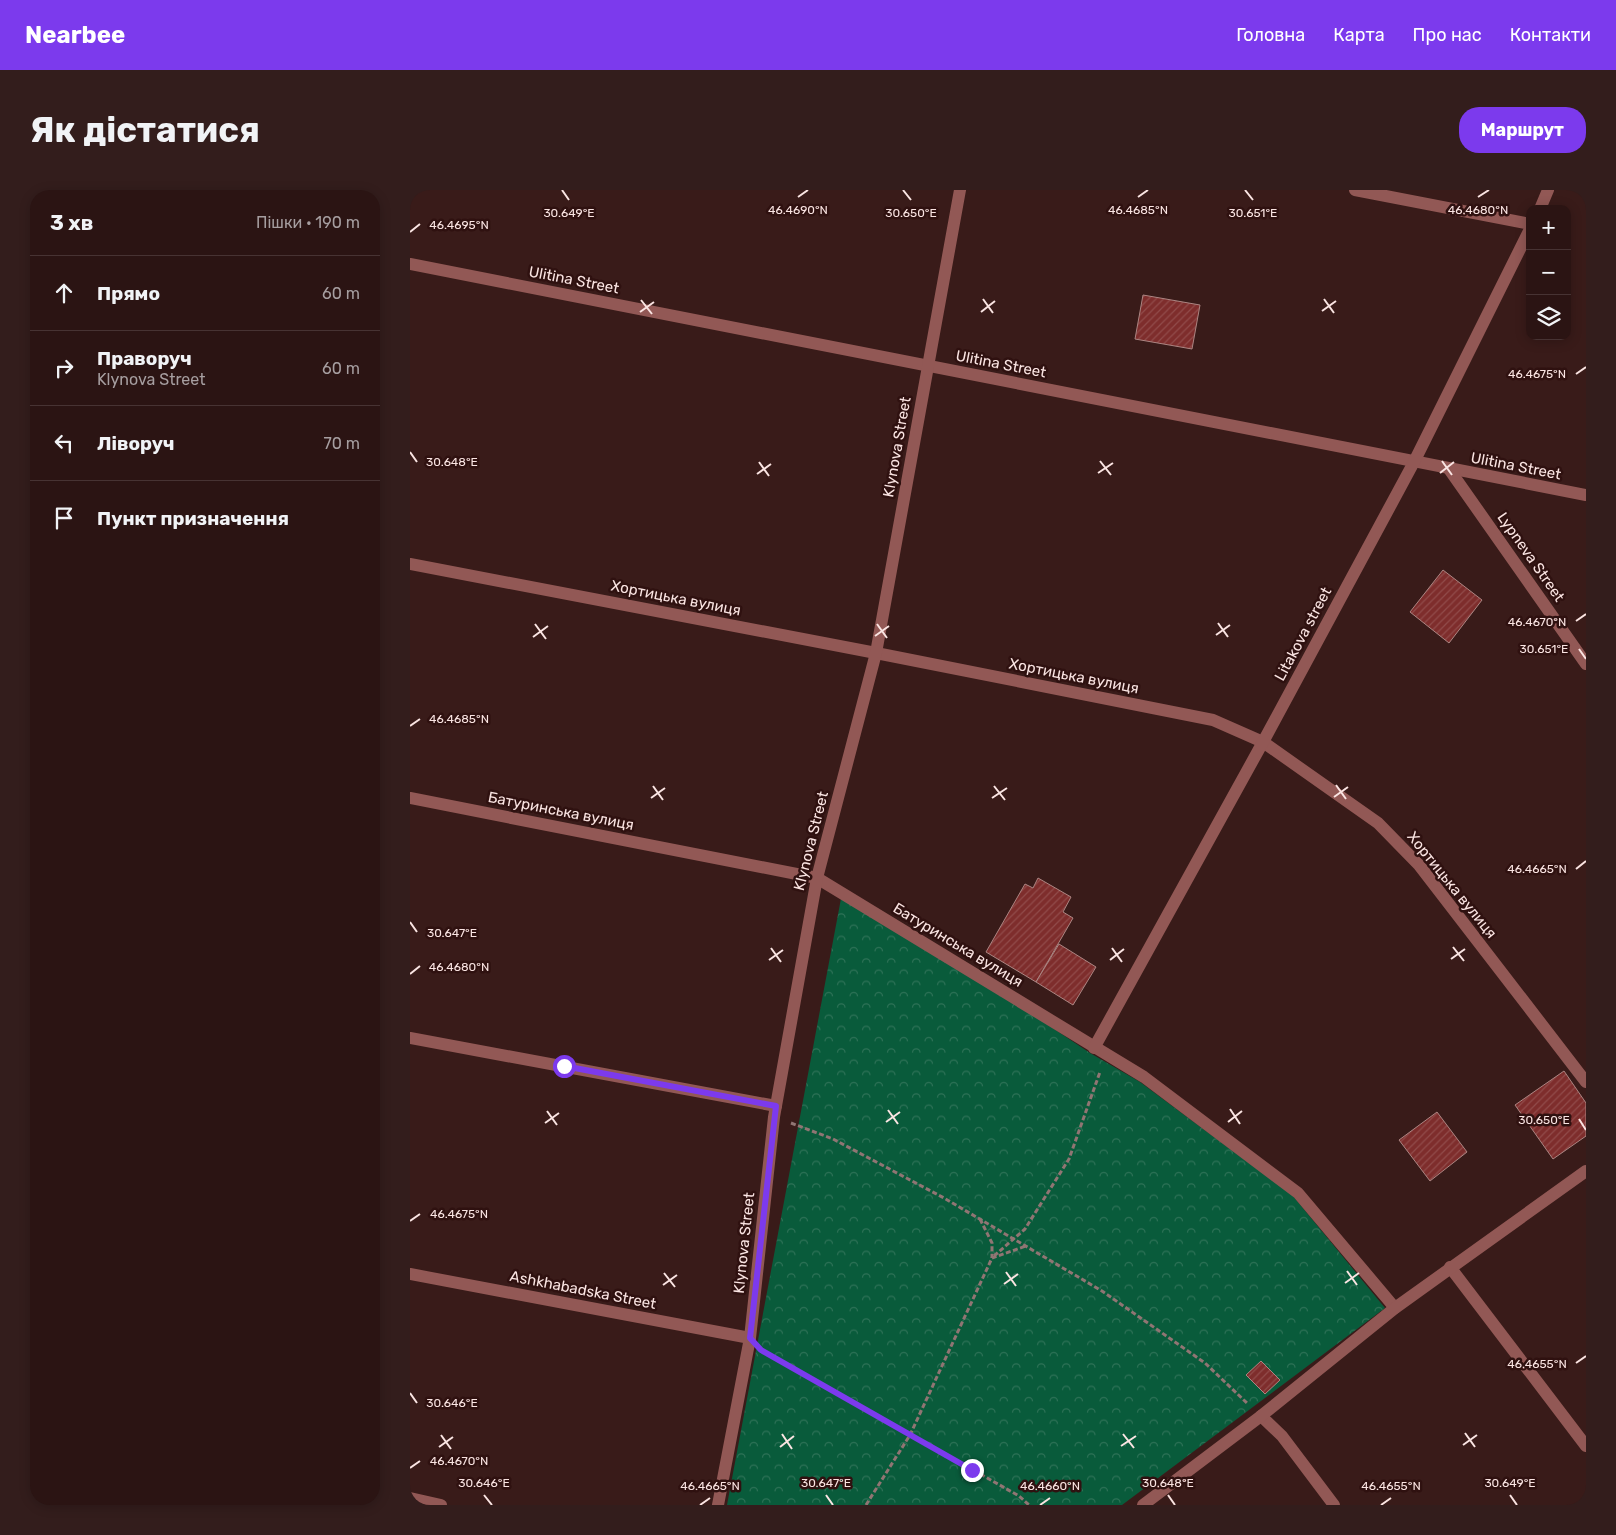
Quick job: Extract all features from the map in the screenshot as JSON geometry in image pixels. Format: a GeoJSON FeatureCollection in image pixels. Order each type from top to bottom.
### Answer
{"type":"FeatureCollection","features":[{"type":"Feature","properties":{"kind":"street","name":"Klynova Street"},"geometry":{"type":"LineString","coordinates":[[718,1505],[750,1338],[775,1112],[817,878],[876,653],[960,190]]}},
{"type":"Feature","properties":{"kind":"street"},"geometry":{"type":"LineString","coordinates":[[1355,190],[1526,223]]}},
{"type":"Feature","properties":{"kind":"street"},"geometry":{"type":"LineString","coordinates":[[1542,205],[1548,190]]}},
{"type":"Feature","properties":{"kind":"street","name":"Litakova street"},"geometry":{"type":"LineString","coordinates":[[1094,1048],[1263,742],[1414,462],[1526,237]]}},
{"type":"Feature","properties":{"kind":"street","name":"Ulitina Street"},"geometry":{"type":"LineString","coordinates":[[410,264],[1586,495]]}},
{"type":"Feature","properties":{"kind":"street","name":"Lypneva Street"},"geometry":{"type":"LineString","coordinates":[[1449,469],[1586,664]]}},
{"type":"Feature","properties":{"kind":"street","name":"Хортицька вулиця"},"geometry":{"type":"LineString","coordinates":[[410,564],[876,653],[1213,720],[1263,742],[1378,823],[1419,865],[1586,1082]]}},
{"type":"Feature","properties":{"kind":"street","name":"Батуринська вулиця"},"geometry":{"type":"LineString","coordinates":[[410,798],[817,878],[1144,1077],[1298,1193],[1395,1308]]}},
{"type":"Feature","properties":{"kind":"street"},"geometry":{"type":"LineString","coordinates":[[410,1038],[775,1112]]}},
{"type":"Feature","properties":{"kind":"street"},"geometry":{"type":"LineString","coordinates":[[1143,1505],[1261,1416],[1395,1308],[1586,1171]]}},
{"type":"Feature","properties":{"kind":"street"},"geometry":{"type":"LineString","coordinates":[[1450,1268],[1586,1446]]}},
{"type":"Feature","properties":{"kind":"street","name":"Ashkhabadska Street"},"geometry":{"type":"LineString","coordinates":[[410,1274],[750,1338]]}},
{"type":"Feature","properties":{"kind":"street"},"geometry":{"type":"LineString","coordinates":[[1261,1416],[1282,1436],[1334,1505]]}},
{"type":"Feature","properties":{"kind":"street"},"geometry":{"type":"LineString","coordinates":[[410,1498],[441,1505]]}},
{"type":"Feature","properties":{"kind":"path"},"geometry":{"type":"LineString","coordinates":[[866,1505],[910,1434],[992,1258],[1024,1229],[1069,1159],[1106,1055]]}},
{"type":"Feature","properties":{"kind":"path"},"geometry":{"type":"LineString","coordinates":[[775,1112],[833,1139],[944,1198],[1102,1292],[1206,1363],[1261,1416]]}},
{"type":"Feature","properties":{"kind":"path"},"geometry":{"type":"LineString","coordinates":[[980,1219],[992,1243],[992,1258]]}},
{"type":"Feature","properties":{"kind":"path"},"geometry":{"type":"LineString","coordinates":[[992,1258],[1026,1246]]}},
{"type":"Feature","properties":{"kind":"path"},"geometry":{"type":"LineString","coordinates":[[750,1338],[761,1350],[1020,1496],[1030,1505]]}},
{"type":"Feature","properties":{"kind":"green space"},"geometry":{"type":"Polygon","coordinates":[[[843,888],[1090,1053],[1140,1082],[1293,1196],[1385,1308],[1122,1505],[727,1505],[843,888]]]}},
{"type":"Feature","properties":{"kind":"building"},"geometry":{"type":"Polygon","coordinates":[[[1143,295],[1200,305],[1192,349],[1135,339],[1143,295]]]}},
{"type":"Feature","properties":{"kind":"building"},"geometry":{"type":"Polygon","coordinates":[[[1443,570],[1482,600],[1449,643],[1410,612],[1443,570]]]}},
{"type":"Feature","properties":{"kind":"building"},"geometry":{"type":"Polygon","coordinates":[[[1038,878],[1071,897],[1063,912],[1073,918],[1036,982],[986,952],[1025,884],[1033,888],[1038,878]]]}},
{"type":"Feature","properties":{"kind":"building"},"geometry":{"type":"Polygon","coordinates":[[[1059,944],[1096,967],[1073,1005],[1036,982],[1059,944]]]}},
{"type":"Feature","properties":{"kind":"building"},"geometry":{"type":"Polygon","coordinates":[[[1564,1071],[1586,1103],[1586,1136],[1553,1159],[1515,1105],[1564,1071]]]}},
{"type":"Feature","properties":{"kind":"building"},"geometry":{"type":"Polygon","coordinates":[[[1437,1112],[1467,1152],[1430,1181],[1399,1140],[1437,1112]]]}},
{"type":"Feature","properties":{"kind":"building"},"geometry":{"type":"Polygon","coordinates":[[[1261,1361],[1280,1380],[1265,1394],[1246,1375],[1261,1361]]]}},
{"type":"Feature","properties":{"kind":"route"},"geometry":{"type":"LineString","coordinates":[[564,1066],[776,1106],[750,1338],[761,1350],[972,1470]]}}]}
